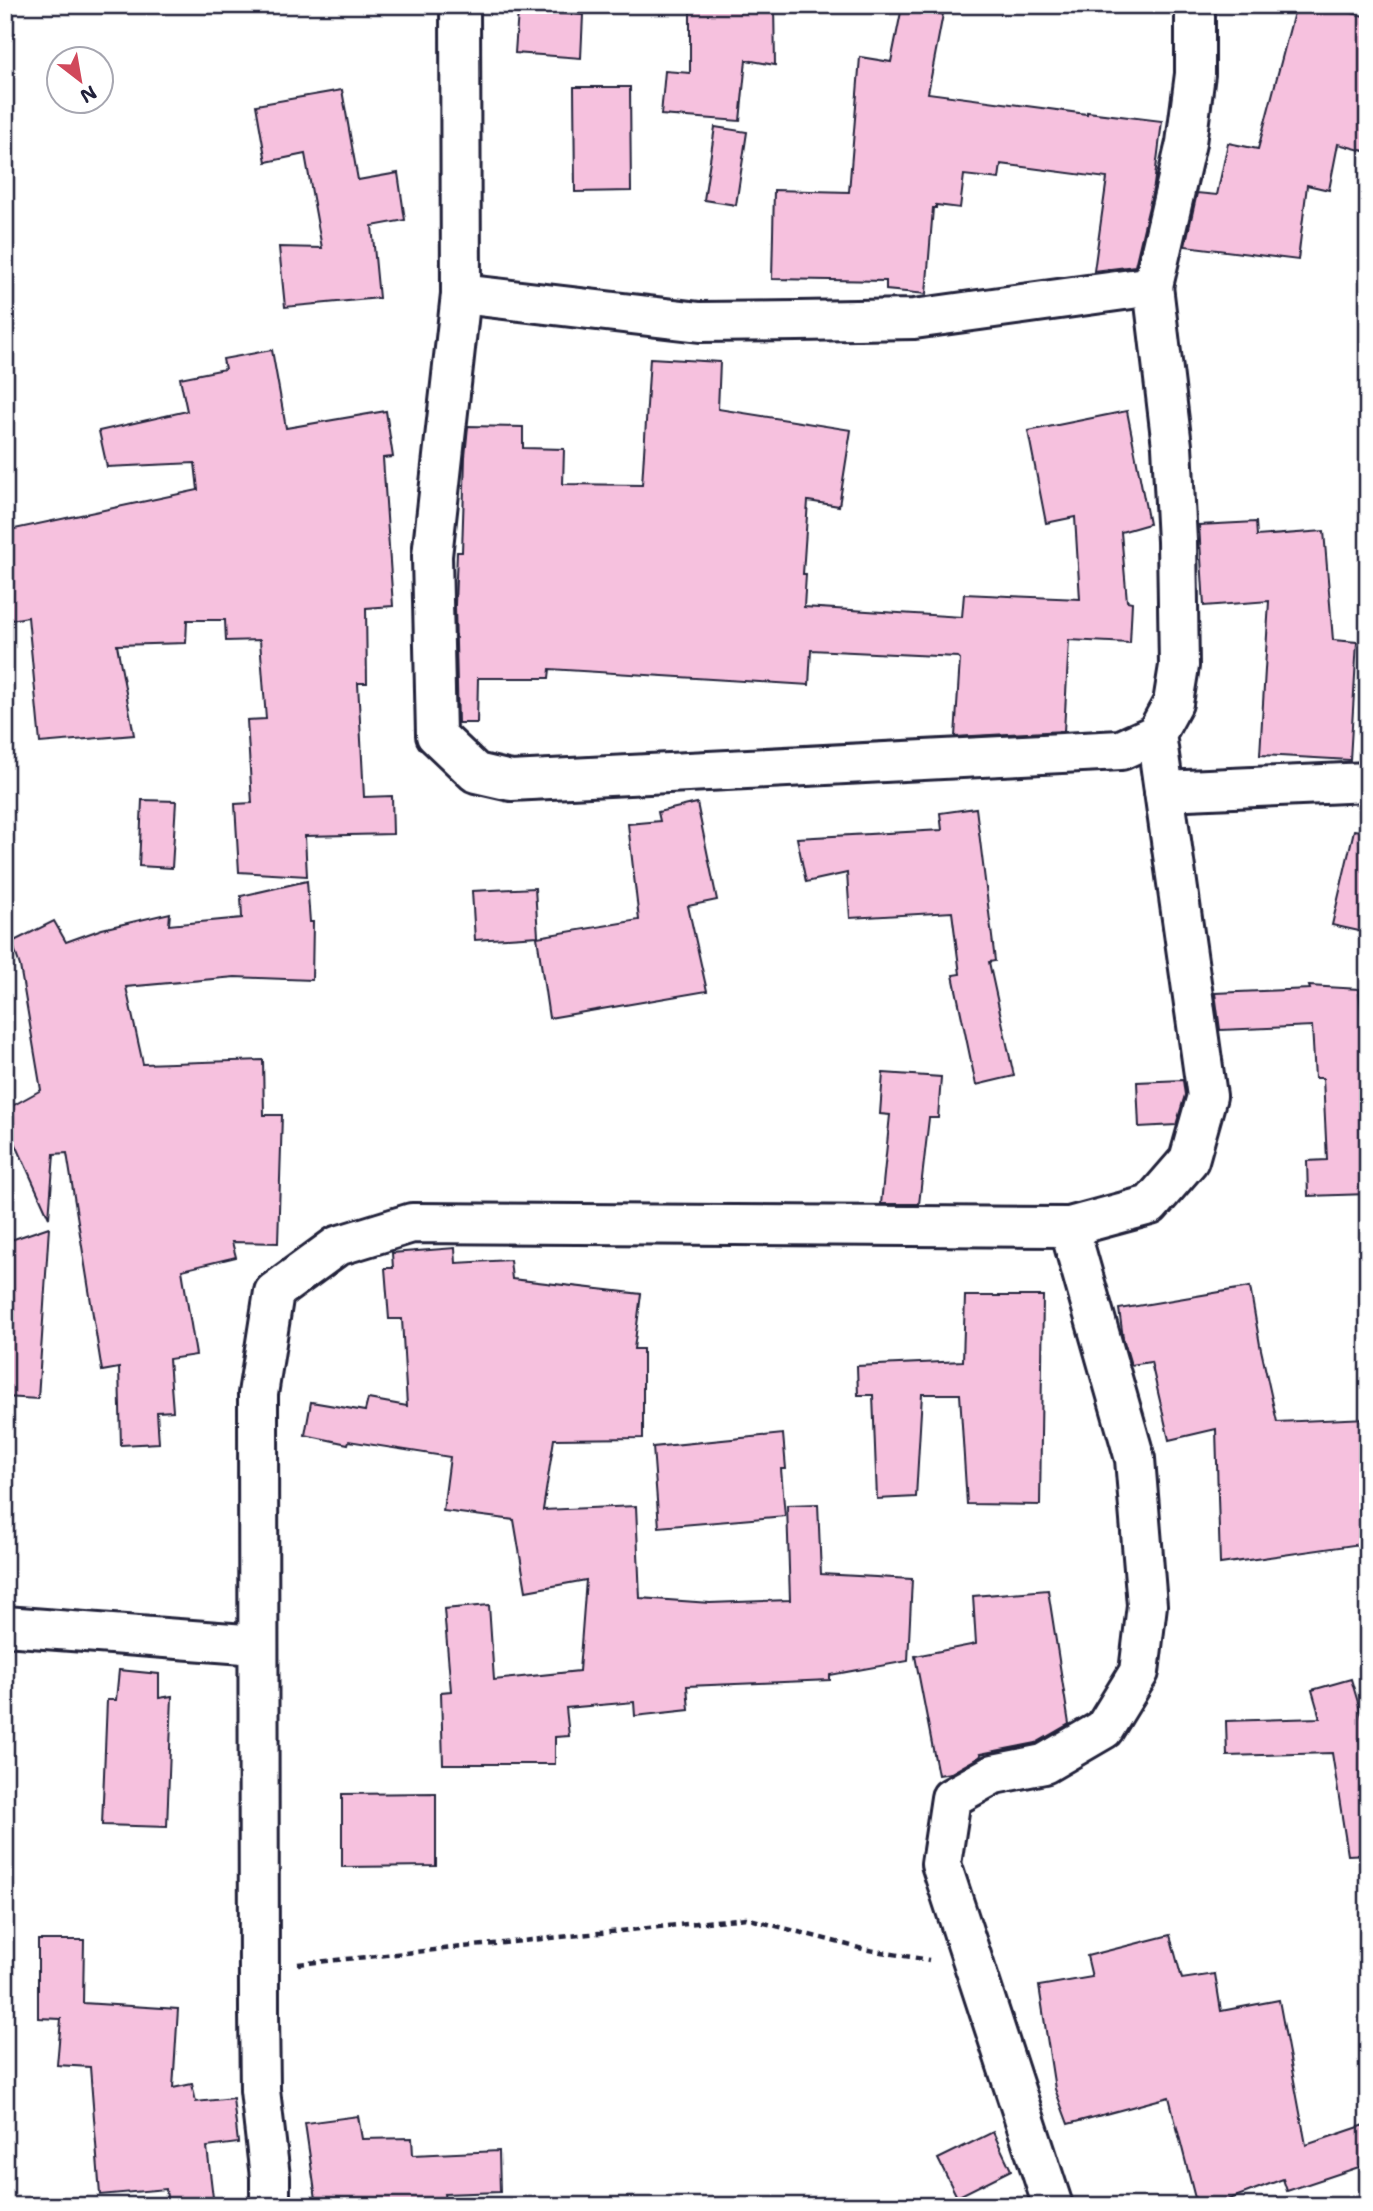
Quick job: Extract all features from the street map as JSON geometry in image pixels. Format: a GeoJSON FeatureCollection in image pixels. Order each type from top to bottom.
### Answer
{"type":"FeatureCollection","features":[{"type":"Feature","properties":{"kind":"street"},"geometry":{"type":"LineString","coordinates":[[460,5],[461,294],[432,556],[436,735],[476,773],[511,780],[1121,750],[1156,734],[1173,704],[1179,666],[1172,446],[1153,286],[1186,143],[1195,75],[1195,5]]}},
{"type":"Feature","properties":{"kind":"street"},"geometry":{"type":"LineString","coordinates":[[461,294],[700,322],[798,321],[914,318],[1153,286]]}},
{"type":"Feature","properties":{"kind":"street"},"geometry":{"type":"LineString","coordinates":[[270,2206],[270,2177],[260,2090],[258,1394],[274,1292],[337,1246],[412,1223],[1069,1227],[1150,1205],[1189,1160],[1207,1096],[1156,734]]}},
{"type":"Feature","properties":{"kind":"street"},"geometry":{"type":"LineString","coordinates":[[1164,791],[1368,782]]}},
{"type":"Feature","properties":{"kind":"street"},"geometry":{"type":"LineString","coordinates":[[1053,2206],[941,1864],[951,1798],[994,1774],[1044,1765],[1104,1729],[1139,1672],[1147,1605],[1135,1459],[1069,1227]]}},
{"type":"Feature","properties":{"kind":"street"},"geometry":{"type":"LineString","coordinates":[[5,1626],[258,1645]]}},
{"type":"Feature","properties":{"kind":"path"},"geometry":{"type":"LineString","coordinates":[[259,1968],[746,1918],[863,1949],[975,1967]]}},
{"type":"Feature","properties":{"kind":"building"},"geometry":{"type":"Polygon","coordinates":[[[690,5],[774,5],[775,65],[746,60],[740,121],[661,115],[665,71],[690,73],[690,5]]]}},
{"type":"Feature","properties":{"kind":"building"},"geometry":{"type":"Polygon","coordinates":[[[1296,5],[1320,5],[1368,17],[1368,152],[1338,144],[1329,190],[1307,185],[1298,260],[1185,246],[1197,193],[1217,195],[1228,143],[1258,149],[1296,5]]]}},
{"type":"Feature","properties":{"kind":"building"},"geometry":{"type":"Polygon","coordinates":[[[902,7],[943,14],[928,93],[1162,121],[1154,185],[1135,266],[1094,271],[1107,178],[1001,164],[999,179],[964,175],[960,208],[936,205],[936,208],[933,208],[926,294],[886,290],[886,281],[772,279],[774,190],[849,192],[860,57],[891,62],[902,7]]]}},
{"type":"Feature","properties":{"kind":"building"},"geometry":{"type":"Polygon","coordinates":[[[518,11],[583,15],[581,58],[515,53],[518,11]]]}},
{"type":"Feature","properties":{"kind":"building"},"geometry":{"type":"Polygon","coordinates":[[[574,87],[630,87],[631,191],[575,192],[574,87]]]}},
{"type":"Feature","properties":{"kind":"building"},"geometry":{"type":"Polygon","coordinates":[[[342,90],[358,180],[398,173],[405,220],[372,226],[379,298],[285,307],[279,247],[322,248],[305,154],[266,162],[256,105],[342,90]]]}},
{"type":"Feature","properties":{"kind":"building"},"geometry":{"type":"Polygon","coordinates":[[[715,127],[747,132],[736,205],[704,200],[715,127]]]}},
{"type":"Feature","properties":{"kind":"building"},"geometry":{"type":"Polygon","coordinates":[[[272,350],[286,428],[386,411],[393,457],[383,458],[393,606],[366,608],[367,683],[358,683],[364,797],[392,796],[393,834],[305,836],[307,876],[239,872],[235,804],[252,803],[247,720],[266,719],[260,640],[226,641],[225,620],[187,620],[186,643],[117,645],[134,735],[40,743],[28,617],[5,621],[5,531],[198,490],[195,463],[107,467],[99,431],[187,411],[180,378],[225,369],[223,359],[272,350]]]}},
{"type":"Feature","properties":{"kind":"building"},"geometry":{"type":"Polygon","coordinates":[[[650,358],[720,362],[718,409],[851,430],[839,506],[808,501],[803,574],[806,574],[804,607],[962,617],[964,594],[1080,599],[1075,517],[1046,523],[1028,431],[1127,411],[1149,524],[1121,532],[1127,601],[1132,602],[1130,643],[1069,640],[1064,731],[955,737],[958,657],[811,650],[809,685],[550,669],[549,678],[478,678],[477,723],[458,723],[455,605],[457,552],[462,552],[468,426],[523,427],[523,448],[564,449],[563,484],[642,485],[650,358]]]}},
{"type":"Feature","properties":{"kind":"building"},"geometry":{"type":"Polygon","coordinates":[[[1256,522],[1257,536],[1324,531],[1333,640],[1357,642],[1350,760],[1260,755],[1269,601],[1204,606],[1199,525],[1256,522]]]}},
{"type":"Feature","properties":{"kind":"building"},"geometry":{"type":"Polygon","coordinates":[[[142,800],[176,801],[172,868],[139,866],[142,800]]]}},
{"type":"Feature","properties":{"kind":"building"},"geometry":{"type":"Polygon","coordinates":[[[697,803],[717,900],[688,906],[707,991],[549,1018],[537,937],[639,920],[628,824],[660,821],[658,812],[697,803]]]}},
{"type":"Feature","properties":{"kind":"building"},"geometry":{"type":"Polygon","coordinates":[[[976,808],[995,961],[989,962],[1014,1076],[976,1085],[953,975],[960,974],[952,912],[850,918],[847,873],[806,882],[797,838],[942,830],[940,813],[976,808]]]}},
{"type":"Feature","properties":{"kind":"building"},"geometry":{"type":"Polygon","coordinates":[[[1354,830],[1368,832],[1368,933],[1332,925],[1354,830]]]}},
{"type":"Feature","properties":{"kind":"building"},"geometry":{"type":"Polygon","coordinates":[[[307,881],[310,922],[313,922],[312,980],[235,977],[126,987],[143,1064],[263,1060],[264,1115],[282,1115],[278,1243],[232,1242],[236,1257],[182,1270],[196,1355],[169,1359],[173,1411],[157,1412],[159,1443],[121,1445],[119,1368],[102,1371],[67,1153],[54,1154],[49,1218],[5,1120],[5,1110],[41,1090],[20,966],[12,942],[54,921],[66,942],[102,929],[170,913],[169,925],[242,918],[241,896],[307,881]]]}},
{"type":"Feature","properties":{"kind":"building"},"geometry":{"type":"Polygon","coordinates":[[[535,888],[538,936],[475,940],[472,891],[535,888]]]}},
{"type":"Feature","properties":{"kind":"building"},"geometry":{"type":"Polygon","coordinates":[[[1309,986],[1359,989],[1368,1083],[1368,1194],[1308,1196],[1307,1161],[1327,1160],[1323,1078],[1315,1078],[1312,1026],[1220,1030],[1215,993],[1310,989],[1309,986]]]}},
{"type":"Feature","properties":{"kind":"building"},"geometry":{"type":"Polygon","coordinates":[[[883,1073],[941,1077],[938,1118],[929,1118],[919,1204],[881,1204],[890,1115],[880,1114],[883,1073]]]}},
{"type":"Feature","properties":{"kind":"building"},"geometry":{"type":"Polygon","coordinates":[[[1183,1080],[1185,1095],[1176,1125],[1139,1127],[1137,1082],[1183,1080]]]}},
{"type":"Feature","properties":{"kind":"building"},"geometry":{"type":"Polygon","coordinates":[[[49,1227],[38,1399],[5,1397],[5,1242],[49,1227]]]}},
{"type":"Feature","properties":{"kind":"building"},"geometry":{"type":"Polygon","coordinates":[[[455,1248],[456,1263],[510,1260],[512,1279],[641,1294],[634,1349],[643,1349],[643,1438],[554,1439],[543,1510],[636,1506],[640,1598],[710,1603],[790,1600],[787,1505],[818,1504],[821,1574],[912,1579],[908,1661],[830,1675],[830,1680],[687,1686],[689,1710],[635,1716],[634,1702],[566,1708],[569,1736],[555,1737],[555,1764],[443,1764],[441,1692],[451,1691],[444,1609],[489,1605],[494,1680],[579,1671],[586,1580],[526,1591],[514,1520],[443,1511],[450,1457],[349,1441],[348,1444],[305,1435],[311,1402],[365,1411],[368,1399],[407,1406],[402,1319],[389,1319],[385,1268],[393,1268],[392,1253],[455,1248]]]}},
{"type":"Feature","properties":{"kind":"building"},"geometry":{"type":"Polygon","coordinates":[[[1250,1287],[1277,1422],[1368,1418],[1368,1543],[1220,1564],[1216,1429],[1169,1440],[1151,1362],[1131,1365],[1123,1338],[1119,1309],[1250,1287]]]}},
{"type":"Feature","properties":{"kind":"building"},"geometry":{"type":"Polygon","coordinates":[[[965,1296],[1043,1296],[1040,1505],[967,1504],[960,1394],[922,1394],[916,1497],[877,1499],[873,1395],[858,1395],[857,1366],[963,1361],[965,1296]]]}},
{"type":"Feature","properties":{"kind":"building"},"geometry":{"type":"Polygon","coordinates":[[[783,1434],[786,1469],[781,1469],[785,1516],[659,1527],[653,1447],[783,1434]]]}},
{"type":"Feature","properties":{"kind":"building"},"geometry":{"type":"Polygon","coordinates":[[[1048,1590],[1069,1724],[1036,1743],[980,1754],[981,1756],[951,1773],[938,1775],[915,1656],[976,1644],[973,1596],[1048,1590]]]}},
{"type":"Feature","properties":{"kind":"building"},"geometry":{"type":"Polygon","coordinates":[[[119,1670],[159,1674],[159,1698],[172,1696],[167,1827],[102,1825],[107,1700],[116,1700],[119,1670]]]}},
{"type":"Feature","properties":{"kind":"building"},"geometry":{"type":"Polygon","coordinates":[[[1351,1679],[1368,1736],[1368,1854],[1348,1855],[1332,1753],[1227,1756],[1226,1721],[1320,1718],[1312,1690],[1351,1679]]]}},
{"type":"Feature","properties":{"kind":"building"},"geometry":{"type":"Polygon","coordinates":[[[436,1793],[436,1866],[342,1867],[342,1794],[436,1793]]]}},
{"type":"Feature","properties":{"kind":"building"},"geometry":{"type":"Polygon","coordinates":[[[1170,1935],[1182,1979],[1215,1974],[1221,2011],[1279,2000],[1306,2145],[1368,2124],[1368,2164],[1287,2191],[1283,2179],[1211,2206],[1197,2206],[1169,2097],[1068,2124],[1055,2089],[1039,1986],[1092,1977],[1087,1956],[1170,1935]]]}},
{"type":"Feature","properties":{"kind":"building"},"geometry":{"type":"Polygon","coordinates":[[[38,1940],[84,1940],[83,2003],[178,2009],[173,2088],[192,2084],[196,2102],[233,2098],[238,2143],[207,2147],[214,2206],[168,2206],[166,2189],[100,2195],[90,2067],[57,2065],[61,2019],[38,2018],[38,1940]]]}},
{"type":"Feature","properties":{"kind":"building"},"geometry":{"type":"Polygon","coordinates":[[[358,2116],[362,2139],[412,2138],[413,2155],[499,2151],[500,2192],[444,2194],[446,2206],[317,2206],[305,2123],[358,2116]]]}},
{"type":"Feature","properties":{"kind":"building"},"geometry":{"type":"Polygon","coordinates":[[[993,2132],[1011,2170],[957,2197],[938,2159],[993,2132]]]}}]}
